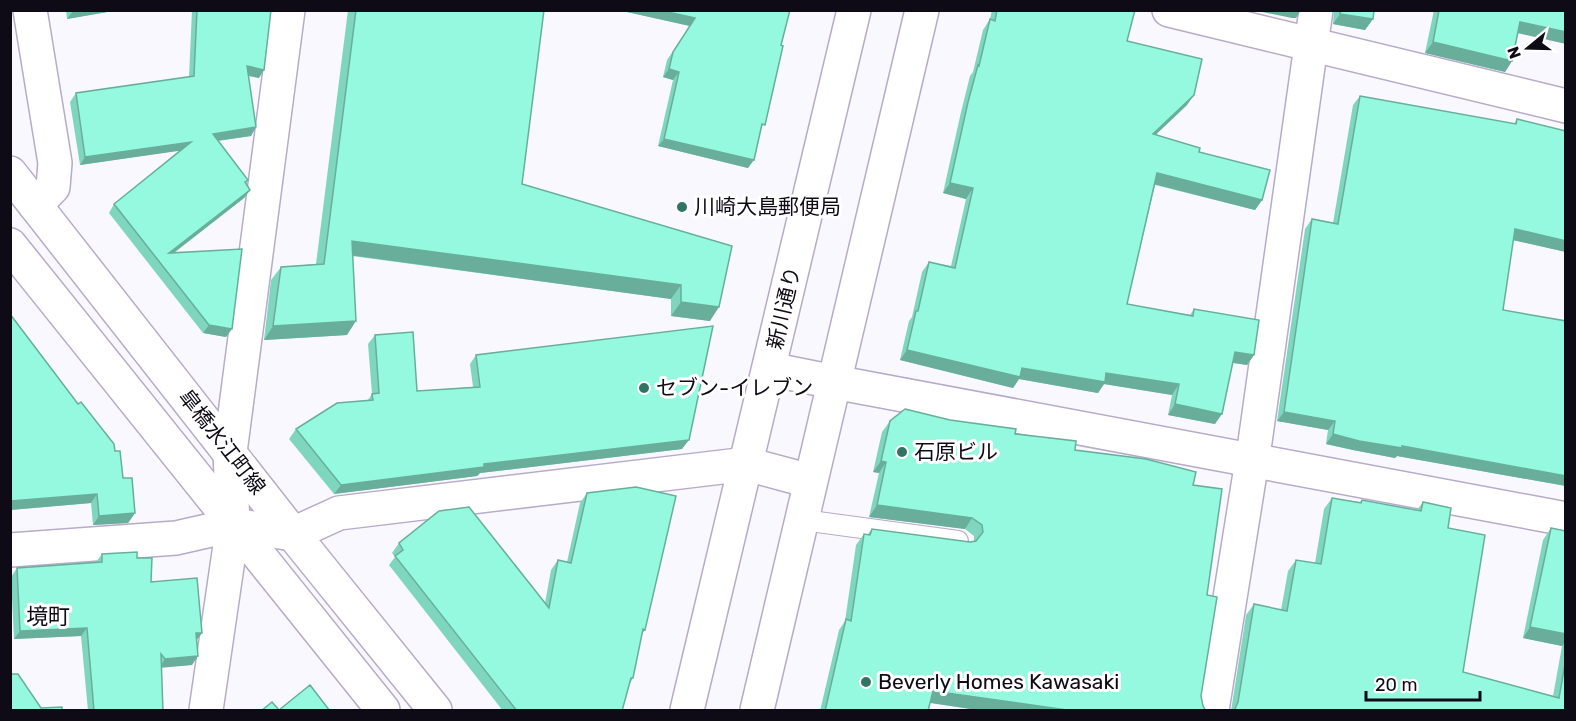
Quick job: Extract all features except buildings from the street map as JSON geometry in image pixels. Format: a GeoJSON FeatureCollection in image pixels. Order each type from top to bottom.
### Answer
{"type":"FeatureCollection","features":[{"type":"Feature","properties":{"kind":"street"},"geometry":{"type":"LineString","coordinates":[[30,10],[55,163],[53,187],[35,205]]}},
{"type":"Feature","properties":{"kind":"street"},"geometry":{"type":"LineString","coordinates":[[206,711],[233,525],[230,452],[288,10]]}},
{"type":"Feature","properties":{"kind":"street","name":"新川通り"},"geometry":{"type":"LineString","coordinates":[[687,711],[854,10]]}},
{"type":"Feature","properties":{"kind":"street"},"geometry":{"type":"LineString","coordinates":[[757,711],[922,10]]}},
{"type":"Feature","properties":{"kind":"street"},"geometry":{"type":"LineString","coordinates":[[1169,10],[1566,106]]}},
{"type":"Feature","properties":{"kind":"street"},"geometry":{"type":"LineString","coordinates":[[1212,711],[1252,461],[1316,10]]}},
{"type":"Feature","properties":{"kind":"street","name":"皐橋水江町線"},"geometry":{"type":"LineString","coordinates":[[10,173],[292,534],[435,711]]}},
{"type":"Feature","properties":{"kind":"street","name":"皐橋水江町線"},"geometry":{"type":"LineString","coordinates":[[10,244],[383,711]]}},
{"type":"Feature","properties":{"kind":"street"},"geometry":{"type":"LineString","coordinates":[[769,369],[1566,519]]}},
{"type":"Feature","properties":{"kind":"street"},"geometry":{"type":"LineString","coordinates":[[10,550],[176,538],[233,525],[292,534],[339,513],[747,464],[810,481]]}},
{"type":"Feature","properties":{"kind":"lane"},"geometry":{"type":"LineString","coordinates":[[803,520],[963,541]]}},
{"type":"Feature","properties":{"kind":"place","name":"川崎大島郵便局"},"geometry":{"type":"Point","coordinates":[682,207]}},
{"type":"Feature","properties":{"kind":"place","name":"セブン-イレブン"},"geometry":{"type":"Point","coordinates":[644,388]}},
{"type":"Feature","properties":{"kind":"place","name":"石原ビル"},"geometry":{"type":"Point","coordinates":[902,452]}},
{"type":"Feature","properties":{"kind":"place","name":"Beverly Homes Kawasaki"},"geometry":{"type":"Point","coordinates":[866,682]}},
{"type":"Feature","properties":{"kind":"district","name":"境町"},"geometry":{"type":"Point","coordinates":[48,616]}}]}
